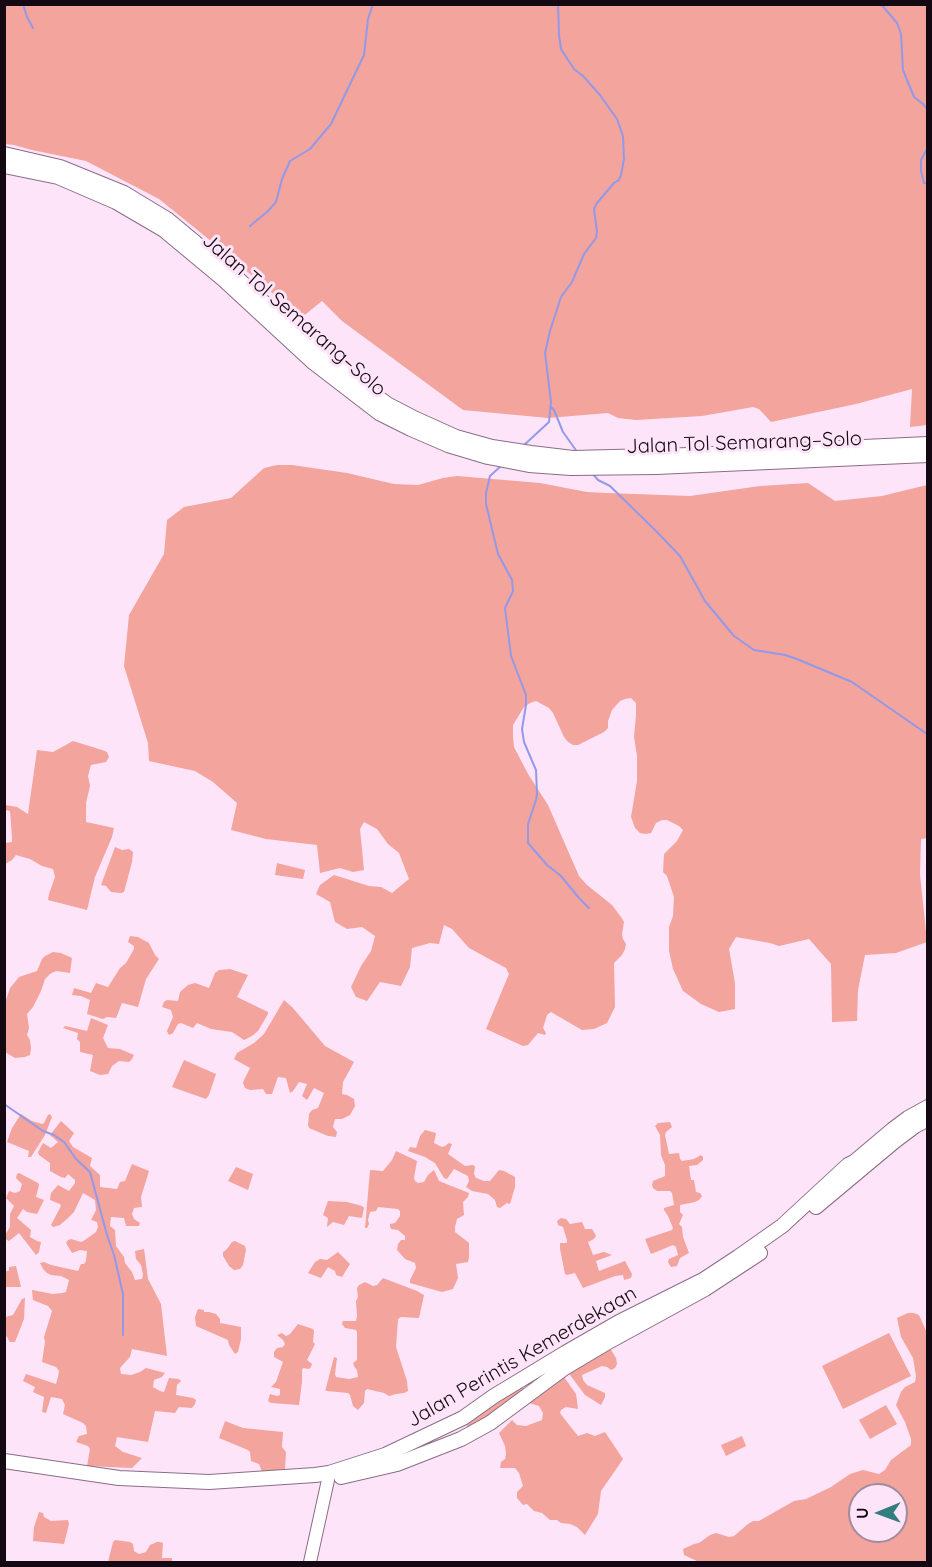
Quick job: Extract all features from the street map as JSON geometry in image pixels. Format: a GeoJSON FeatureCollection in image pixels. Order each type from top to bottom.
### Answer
{"type":"FeatureCollection","features":[{"type":"Feature","properties":{"kind":"highway","name":"Jalan Tol Semarang–Solo"},"geometry":{"type":"LineString","coordinates":[[4,154],[60,167],[123,193],[167,219],[227,269],[315,349],[379,413],[448,445],[488,457],[530,465],[571,468],[770,457],[927,444]]}},
{"type":"Feature","properties":{"kind":"highway","name":"Jalan Tol Semarang–Solo"},"geometry":{"type":"LineString","coordinates":[[4,166],[58,177],[116,202],[164,230],[201,260],[314,363],[340,376]]}},
{"type":"Feature","properties":{"kind":"highway","name":"Jalan Tol Semarang–Solo"},"geometry":{"type":"LineString","coordinates":[[770,457],[927,455]]}},
{"type":"Feature","properties":{"kind":"highway","name":"Jalan Perintis Kemerdekaan"},"geometry":{"type":"LineString","coordinates":[[4,1461],[144,1488],[315,1475],[329,1473],[385,1455],[463,1418],[494,1396],[619,1322],[703,1280],[789,1220],[848,1166],[908,1118],[927,1107]]}},
{"type":"Feature","properties":{"kind":"highway","name":"Jalan Perintis Kemerdekaan"},"geometry":{"type":"LineString","coordinates":[[174,1485],[247,1487],[328,1480],[397,1464],[450,1444],[490,1423],[563,1370],[610,1341],[679,1304],[742,1266],[787,1232],[895,1141],[927,1119]]}},
{"type":"Feature","properties":{"kind":"highway"},"geometry":{"type":"LineString","coordinates":[[463,1418],[460,1427],[463,1431],[472,1433]]}},
{"type":"Feature","properties":{"kind":"highway"},"geometry":{"type":"LineString","coordinates":[[442,1428],[453,1431],[450,1444]]}},
{"type":"Feature","properties":{"kind":"highway","name":"Jalan Perintis Kemerdekaan"},"geometry":{"type":"LineString","coordinates":[[4,1469],[84,1478]]}},
{"type":"Feature","properties":{"kind":"main road"},"geometry":{"type":"LineString","coordinates":[[310,1563],[328,1480]]}},
{"type":"Feature","properties":{"kind":"shaded area"},"geometry":{"type":"Polygon","coordinates":[[[4,5],[927,5],[927,425],[910,427],[912,389],[856,404],[771,422],[759,409],[753,407],[702,416],[636,420],[618,418],[608,413],[548,418],[463,410],[342,321],[322,301],[301,318],[159,199],[86,161],[5,144],[4,5]]]}},
{"type":"Feature","properties":{"kind":"shaded area"},"geometry":{"type":"Polygon","coordinates":[[[277,465],[347,473],[394,484],[418,485],[457,476],[540,483],[587,492],[690,496],[760,486],[808,483],[835,501],[882,496],[927,485],[928,838],[921,839],[920,874],[927,942],[896,953],[865,955],[858,990],[857,1021],[832,1022],[831,964],[809,939],[779,946],[736,937],[729,949],[735,983],[735,1009],[719,1012],[701,1004],[683,991],[673,969],[669,951],[669,927],[673,916],[674,897],[667,876],[663,872],[664,854],[677,841],[683,830],[667,820],[662,820],[656,823],[651,833],[640,833],[635,828],[631,817],[637,781],[634,737],[636,703],[631,698],[620,701],[612,710],[608,728],[604,732],[578,745],[573,745],[564,737],[549,708],[536,701],[524,707],[513,725],[514,747],[548,805],[579,876],[612,905],[624,922],[622,934],[626,944],[622,955],[614,963],[615,1007],[607,1023],[594,1029],[582,1030],[551,1012],[547,1015],[543,1028],[545,1035],[538,1033],[528,1045],[523,1046],[486,1029],[509,974],[506,968],[469,948],[452,929],[444,925],[439,944],[430,943],[412,948],[410,967],[401,986],[380,982],[367,1001],[356,997],[351,987],[371,951],[375,936],[362,927],[347,929],[335,922],[330,902],[316,894],[320,885],[334,875],[369,886],[381,887],[392,893],[409,879],[399,853],[388,844],[377,829],[364,822],[360,829],[364,870],[353,872],[340,868],[320,873],[317,845],[266,839],[231,830],[237,803],[213,782],[195,771],[149,761],[148,743],[124,666],[129,615],[164,554],[167,520],[184,507],[231,498],[264,468],[277,465]]]}},
{"type":"Feature","properties":{"kind":"shaded area"},"geometry":{"type":"Polygon","coordinates":[[[73,741],[107,752],[109,757],[106,762],[91,765],[88,776],[90,786],[86,803],[86,822],[114,828],[95,877],[87,910],[48,900],[55,877],[53,869],[16,855],[5,864],[5,843],[12,842],[12,837],[10,811],[5,810],[5,805],[17,807],[28,814],[37,750],[53,752],[73,741]]]}},
{"type":"Feature","properties":{"kind":"shaded area"},"geometry":{"type":"Polygon","coordinates":[[[115,847],[122,850],[129,849],[133,852],[124,892],[121,893],[111,892],[106,886],[101,885],[115,847]]]}},
{"type":"Feature","properties":{"kind":"shaded area"},"geometry":{"type":"Polygon","coordinates":[[[277,863],[305,870],[303,879],[275,875],[277,863]]]}},
{"type":"Feature","properties":{"kind":"shaded area"},"geometry":{"type":"Polygon","coordinates":[[[130,936],[138,937],[149,943],[159,959],[146,979],[138,1007],[122,1003],[116,1018],[103,1019],[87,1014],[90,1000],[72,995],[74,988],[91,993],[96,983],[108,987],[134,949],[134,946],[128,942],[130,936]]]}},
{"type":"Feature","properties":{"kind":"shaded area"},"geometry":{"type":"Polygon","coordinates":[[[53,952],[72,958],[70,973],[56,971],[45,979],[33,1007],[27,1014],[30,1055],[15,1058],[5,1052],[5,1003],[10,988],[19,977],[37,971],[42,959],[53,952]]]}},
{"type":"Feature","properties":{"kind":"shaded area"},"geometry":{"type":"Polygon","coordinates":[[[230,969],[248,975],[237,997],[268,1012],[258,1031],[244,1040],[232,1032],[211,1029],[197,1023],[193,1028],[181,1023],[169,1035],[167,1031],[173,1017],[171,1010],[162,1007],[164,1002],[178,1001],[180,992],[188,985],[195,983],[209,988],[215,973],[219,970],[230,969]]]}},
{"type":"Feature","properties":{"kind":"shaded area"},"geometry":{"type":"Polygon","coordinates":[[[284,1000],[325,1046],[354,1062],[343,1082],[342,1094],[354,1099],[355,1106],[350,1115],[342,1119],[335,1119],[333,1127],[337,1132],[336,1137],[309,1128],[308,1125],[309,1114],[318,1108],[324,1093],[314,1088],[307,1100],[302,1096],[307,1084],[299,1082],[290,1093],[286,1078],[278,1077],[272,1094],[266,1094],[263,1089],[250,1090],[245,1088],[243,1083],[250,1068],[234,1059],[237,1053],[264,1034],[284,1000]]]}},
{"type":"Feature","properties":{"kind":"shaded area"},"geometry":{"type":"Polygon","coordinates":[[[91,1018],[108,1025],[103,1038],[108,1048],[120,1049],[134,1055],[129,1062],[119,1061],[112,1066],[108,1074],[100,1075],[90,1071],[93,1055],[80,1052],[78,1033],[63,1028],[65,1026],[87,1031],[91,1018]]]}},
{"type":"Feature","properties":{"kind":"shaded area"},"geometry":{"type":"Polygon","coordinates":[[[184,1060],[216,1074],[206,1099],[172,1087],[184,1060]]]}},
{"type":"Feature","properties":{"kind":"shaded area"},"geometry":{"type":"Polygon","coordinates":[[[21,1114],[42,1124],[48,1115],[52,1117],[45,1135],[31,1157],[28,1157],[29,1151],[7,1142],[21,1114]]]}},
{"type":"Feature","properties":{"kind":"shaded area"},"geometry":{"type":"Polygon","coordinates":[[[61,1121],[74,1133],[69,1141],[73,1147],[92,1158],[90,1166],[100,1175],[100,1187],[117,1189],[120,1182],[125,1181],[132,1164],[149,1171],[141,1197],[142,1207],[134,1208],[132,1214],[134,1219],[140,1223],[139,1226],[126,1226],[124,1218],[111,1217],[110,1226],[115,1230],[116,1246],[135,1280],[142,1279],[143,1275],[135,1251],[144,1249],[148,1279],[161,1304],[167,1356],[132,1349],[130,1357],[120,1368],[121,1374],[131,1375],[146,1368],[165,1373],[154,1380],[153,1387],[164,1392],[169,1378],[179,1379],[181,1381],[177,1385],[176,1395],[196,1400],[192,1408],[179,1407],[175,1413],[155,1411],[148,1442],[117,1437],[115,1446],[123,1452],[142,1458],[132,1468],[87,1466],[90,1449],[76,1442],[79,1436],[87,1434],[86,1426],[63,1414],[65,1405],[62,1399],[51,1397],[46,1413],[42,1412],[44,1397],[33,1392],[35,1387],[23,1381],[26,1374],[56,1384],[59,1371],[56,1367],[42,1362],[44,1337],[52,1311],[48,1306],[33,1300],[32,1290],[53,1294],[66,1292],[69,1280],[47,1273],[40,1263],[44,1262],[78,1271],[81,1264],[86,1261],[87,1251],[80,1250],[72,1253],[66,1243],[71,1239],[81,1242],[85,1240],[96,1232],[98,1227],[97,1222],[91,1220],[96,1210],[95,1200],[83,1193],[74,1212],[68,1218],[60,1225],[53,1227],[51,1225],[61,1206],[50,1200],[51,1193],[58,1185],[69,1191],[75,1180],[68,1174],[65,1178],[50,1171],[50,1163],[38,1152],[43,1143],[51,1148],[58,1142],[50,1135],[61,1121]]]}},
{"type":"Feature","properties":{"kind":"shaded area"},"geometry":{"type":"Polygon","coordinates":[[[670,1122],[672,1127],[665,1135],[669,1154],[679,1153],[682,1161],[701,1155],[703,1157],[697,1165],[689,1166],[696,1192],[702,1196],[695,1202],[680,1205],[680,1212],[683,1215],[679,1224],[682,1227],[689,1253],[680,1258],[677,1266],[671,1267],[668,1262],[669,1259],[678,1255],[676,1247],[673,1245],[651,1254],[645,1239],[673,1228],[664,1210],[674,1205],[672,1193],[657,1191],[652,1185],[653,1181],[665,1176],[660,1135],[655,1126],[658,1123],[670,1122]]]}},
{"type":"Feature","properties":{"kind":"shaded area"},"geometry":{"type":"Polygon","coordinates":[[[425,1130],[436,1133],[434,1143],[442,1147],[449,1143],[452,1144],[448,1154],[465,1166],[475,1166],[476,1178],[490,1181],[499,1170],[515,1177],[515,1187],[510,1204],[497,1207],[495,1200],[488,1194],[472,1191],[466,1187],[469,1181],[468,1176],[454,1169],[447,1179],[444,1178],[435,1163],[408,1151],[410,1147],[416,1148],[425,1130]]]}},
{"type":"Feature","properties":{"kind":"shaded area"},"geometry":{"type":"Polygon","coordinates":[[[396,1151],[417,1161],[414,1178],[418,1183],[424,1182],[434,1170],[439,1181],[469,1193],[463,1202],[464,1215],[457,1219],[455,1232],[469,1243],[469,1257],[468,1262],[456,1264],[458,1278],[453,1289],[442,1292],[410,1283],[416,1268],[415,1263],[405,1259],[397,1250],[398,1244],[401,1240],[405,1240],[405,1236],[398,1230],[391,1229],[390,1226],[400,1216],[398,1209],[378,1207],[376,1211],[370,1212],[369,1224],[365,1228],[370,1170],[383,1171],[396,1151]]]}},
{"type":"Feature","properties":{"kind":"shaded area"},"geometry":{"type":"Polygon","coordinates":[[[236,1167],[253,1174],[248,1190],[228,1181],[236,1167]]]}},
{"type":"Feature","properties":{"kind":"shaded area"},"geometry":{"type":"Polygon","coordinates":[[[19,1173],[38,1183],[36,1197],[44,1200],[37,1214],[23,1209],[17,1218],[31,1230],[30,1237],[41,1242],[36,1255],[19,1233],[9,1241],[5,1239],[14,1206],[6,1198],[9,1191],[15,1193],[20,1191],[22,1184],[16,1178],[19,1173]]]}},
{"type":"Feature","properties":{"kind":"shaded area"},"geometry":{"type":"Polygon","coordinates":[[[328,1201],[362,1206],[364,1208],[362,1218],[349,1216],[344,1225],[333,1222],[327,1227],[328,1218],[323,1215],[328,1201]]]}},
{"type":"Feature","properties":{"kind":"shaded area"},"geometry":{"type":"Polygon","coordinates":[[[561,1218],[566,1219],[570,1224],[582,1222],[585,1229],[592,1229],[596,1236],[588,1242],[593,1255],[604,1252],[612,1255],[596,1261],[599,1271],[625,1261],[632,1274],[631,1278],[624,1280],[623,1275],[615,1276],[583,1288],[575,1273],[565,1274],[560,1243],[567,1243],[567,1240],[563,1227],[558,1225],[557,1221],[561,1218]]]}},
{"type":"Feature","properties":{"kind":"shaded area"},"geometry":{"type":"Polygon","coordinates":[[[235,1241],[245,1246],[246,1250],[243,1265],[240,1269],[234,1270],[229,1266],[223,1252],[235,1241]]]}},
{"type":"Feature","properties":{"kind":"shaded area"},"geometry":{"type":"Polygon","coordinates":[[[338,1252],[350,1264],[342,1277],[336,1275],[335,1271],[328,1267],[321,1278],[308,1273],[315,1262],[320,1259],[327,1260],[338,1252]]]}},
{"type":"Feature","properties":{"kind":"shaded area"},"geometry":{"type":"Polygon","coordinates":[[[16,1266],[21,1287],[5,1287],[5,1271],[9,1271],[9,1267],[16,1266]]]}},
{"type":"Feature","properties":{"kind":"shaded area"},"geometry":{"type":"Polygon","coordinates":[[[383,1278],[424,1295],[419,1318],[401,1317],[398,1319],[396,1347],[408,1391],[389,1396],[367,1389],[364,1403],[358,1410],[353,1406],[348,1393],[325,1390],[334,1357],[337,1358],[336,1377],[349,1379],[358,1377],[353,1363],[357,1360],[357,1332],[345,1328],[342,1324],[343,1321],[356,1321],[359,1285],[365,1282],[373,1286],[377,1285],[383,1278]]]}},
{"type":"Feature","properties":{"kind":"shaded area"},"geometry":{"type":"Polygon","coordinates":[[[25,1298],[24,1319],[15,1342],[10,1342],[5,1336],[5,1317],[13,1315],[22,1299],[25,1298]]]}},
{"type":"Feature","properties":{"kind":"shaded area"},"geometry":{"type":"Polygon","coordinates":[[[198,1309],[216,1314],[220,1323],[241,1327],[238,1352],[235,1354],[228,1340],[196,1326],[195,1317],[198,1309]]]}},
{"type":"Feature","properties":{"kind":"shaded area"},"geometry":{"type":"Polygon","coordinates":[[[908,1313],[919,1315],[927,1333],[927,1562],[699,1562],[684,1555],[683,1549],[699,1543],[710,1535],[716,1533],[729,1537],[734,1536],[753,1521],[759,1521],[794,1501],[806,1499],[831,1487],[850,1474],[863,1470],[879,1474],[885,1470],[891,1460],[911,1445],[905,1422],[896,1405],[901,1392],[915,1382],[916,1376],[913,1358],[901,1337],[897,1318],[908,1313]]]}},
{"type":"Feature","properties":{"kind":"shaded area"},"geometry":{"type":"Polygon","coordinates":[[[298,1324],[313,1329],[315,1344],[307,1360],[312,1364],[311,1367],[302,1370],[299,1405],[271,1403],[268,1401],[270,1394],[280,1395],[280,1389],[271,1387],[276,1382],[283,1362],[274,1357],[274,1352],[285,1344],[277,1335],[290,1334],[298,1324]]]}},
{"type":"Feature","properties":{"kind":"shaded area"},"geometry":{"type":"Polygon","coordinates":[[[889,1333],[911,1376],[843,1409],[822,1366],[889,1333]]]}},
{"type":"Feature","properties":{"kind":"shaded area"},"geometry":{"type":"Polygon","coordinates":[[[608,1345],[616,1358],[615,1368],[611,1370],[602,1366],[582,1375],[587,1385],[605,1393],[601,1405],[585,1395],[567,1371],[608,1345]]]}},
{"type":"Feature","properties":{"kind":"shaded area"},"geometry":{"type":"Polygon","coordinates":[[[564,1377],[576,1394],[578,1409],[566,1407],[560,1413],[578,1436],[587,1433],[595,1436],[605,1432],[623,1459],[601,1491],[598,1514],[585,1535],[577,1527],[550,1520],[527,1504],[523,1505],[517,1498],[517,1492],[523,1486],[519,1473],[515,1468],[500,1468],[506,1454],[499,1433],[512,1420],[517,1425],[526,1426],[542,1420],[543,1413],[539,1406],[529,1403],[564,1377]]]}},
{"type":"Feature","properties":{"kind":"shaded area"},"geometry":{"type":"Polygon","coordinates":[[[522,1387],[526,1389],[474,1429],[467,1427],[469,1419],[522,1387]]]}},
{"type":"Feature","properties":{"kind":"shaded area"},"geometry":{"type":"Polygon","coordinates":[[[886,1405],[897,1424],[870,1439],[859,1420],[886,1405]]]}},
{"type":"Feature","properties":{"kind":"shaded area"},"geometry":{"type":"Polygon","coordinates":[[[225,1421],[243,1428],[283,1432],[282,1447],[286,1452],[285,1469],[262,1472],[259,1464],[251,1461],[248,1450],[219,1438],[225,1421]]]}},
{"type":"Feature","properties":{"kind":"shaded area"},"geometry":{"type":"Polygon","coordinates":[[[742,1436],[746,1446],[726,1456],[721,1445],[742,1436]]]}},
{"type":"Feature","properties":{"kind":"shaded area"},"geometry":{"type":"Polygon","coordinates":[[[39,1512],[51,1521],[68,1520],[64,1544],[33,1541],[34,1527],[39,1512]]]}},
{"type":"Feature","properties":{"kind":"shaded area"},"geometry":{"type":"Polygon","coordinates":[[[115,1540],[130,1542],[133,1544],[134,1551],[139,1554],[146,1552],[150,1545],[157,1542],[163,1543],[162,1558],[172,1558],[172,1562],[108,1562],[115,1540]]]}},
{"type":"Feature","properties":{"kind":"waterway"},"geometry":{"type":"LineString","coordinates":[[23,4],[33,28]]}},
{"type":"Feature","properties":{"kind":"waterway"},"geometry":{"type":"LineString","coordinates":[[250,226],[276,202],[290,161],[310,149],[331,124],[364,55],[368,19],[373,4]]}},
{"type":"Feature","properties":{"kind":"waterway"},"geometry":{"type":"LineString","coordinates":[[523,446],[549,422],[551,402],[545,353],[550,331],[561,297],[572,282],[584,254],[596,238],[594,209],[614,183],[619,180],[624,159],[623,136],[617,119],[600,95],[574,69],[561,49],[558,4]]}},
{"type":"Feature","properties":{"kind":"waterway"},"geometry":{"type":"LineString","coordinates":[[881,4],[897,23],[901,34],[903,70],[914,97],[928,110]]}},
{"type":"Feature","properties":{"kind":"waterway"},"geometry":{"type":"LineString","coordinates":[[928,147],[921,160],[924,183],[928,183]]}},
{"type":"Feature","properties":{"kind":"waterway"},"geometry":{"type":"LineString","coordinates":[[551,407],[563,432],[578,453]]}},
{"type":"Feature","properties":{"kind":"waterway"},"geometry":{"type":"LineString","coordinates":[[501,466],[490,476],[486,504],[498,554],[512,580],[513,591],[505,608],[511,656],[526,695],[522,729],[524,742],[536,770],[537,794],[528,824],[528,843],[589,908]]}},
{"type":"Feature","properties":{"kind":"waterway"},"geometry":{"type":"LineString","coordinates":[[592,473],[598,480],[610,486],[680,556],[705,601],[734,636],[754,650],[785,655],[852,682],[927,734]]}},
{"type":"Feature","properties":{"kind":"waterway"},"geometry":{"type":"LineString","coordinates":[[4,1104],[43,1131],[64,1142],[76,1159],[90,1172],[123,1294],[123,1335]]}}]}
